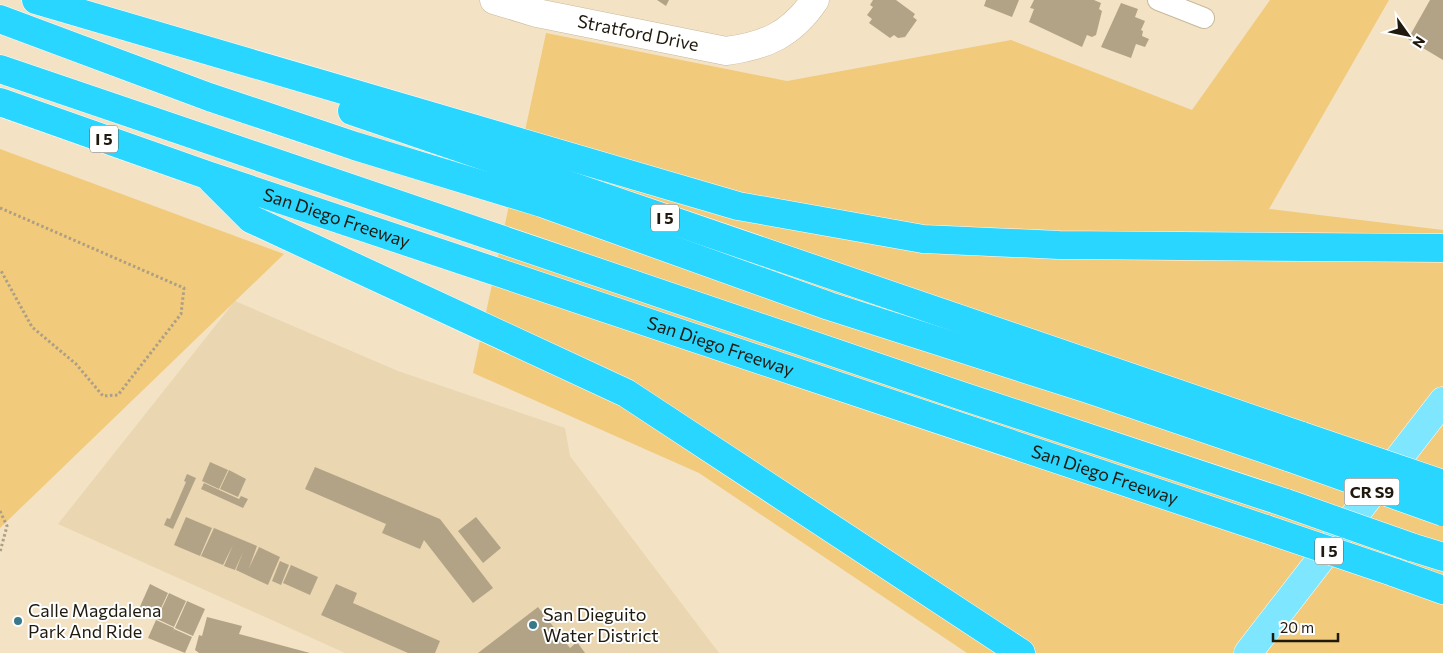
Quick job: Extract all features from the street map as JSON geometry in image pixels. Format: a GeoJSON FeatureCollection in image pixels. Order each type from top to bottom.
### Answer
{"type":"FeatureCollection","features":[{"type":"Feature","properties":{"kind":"highway","name":"I 5"},"geometry":{"type":"LineString","coordinates":[[29,0],[1296,447],[1443,484]]}},
{"type":"Feature","properties":{"kind":"highway"},"geometry":{"type":"LineString","coordinates":[[36,0],[738,206],[923,239],[1059,245],[1443,248]]}},
{"type":"Feature","properties":{"kind":"highway"},"geometry":{"type":"LineString","coordinates":[[0,19],[218,100],[355,146],[542,203],[829,306],[1088,389],[1296,447],[1443,512]]}},
{"type":"Feature","properties":{"kind":"highway"},"geometry":{"type":"LineString","coordinates":[[0,69],[944,390],[1443,557]]}},
{"type":"Feature","properties":{"kind":"highway","name":"San Diego Freeway"},"geometry":{"type":"LineString","coordinates":[[0,102],[207,175],[1443,590]]}},
{"type":"Feature","properties":{"kind":"highway"},"geometry":{"type":"LineString","coordinates":[[207,175],[251,219],[626,392],[1021,653]]}},
{"type":"Feature","properties":{"kind":"main road","name":"CR S9"},"geometry":{"type":"LineString","coordinates":[[1248,653],[1443,402]]}},
{"type":"Feature","properties":{"kind":"street","name":"Stratford Drive"},"geometry":{"type":"LineString","coordinates":[[494,0],[537,13],[726,51],[753,48],[781,36],[806,13],[815,0]]}},
{"type":"Feature","properties":{"kind":"street"},"geometry":{"type":"LineString","coordinates":[[1158,0],[1204,18]]}},
{"type":"Feature","properties":{"kind":"path"},"geometry":{"type":"LineString","coordinates":[[0,208],[184,288],[181,314],[118,395],[103,396],[76,364],[32,327],[0,269]]}},
{"type":"Feature","properties":{"kind":"path"},"geometry":{"type":"LineString","coordinates":[[0,511],[7,526],[0,552]]}},
{"type":"Feature","properties":{"kind":"shaded area"},"geometry":{"type":"Polygon","coordinates":[[[1270,0],[1389,0],[1269,209],[1443,230],[1443,653],[967,653],[699,473],[473,373],[546,33],[787,81],[1011,40],[1192,110],[1270,0]]]}},
{"type":"Feature","properties":{"kind":"shaded area"},"geometry":{"type":"Polygon","coordinates":[[[0,149],[284,254],[0,528],[0,149]]]}},
{"type":"Feature","properties":{"kind":"shaded area"},"geometry":{"type":"Polygon","coordinates":[[[235,301],[398,371],[565,428],[570,456],[719,653],[345,653],[58,524],[235,301]]]}},
{"type":"Feature","properties":{"kind":"building"},"geometry":{"type":"Polygon","coordinates":[[[657,0],[669,0],[666,6],[657,0]]]}},
{"type":"Feature","properties":{"kind":"building"},"geometry":{"type":"Polygon","coordinates":[[[873,0],[896,0],[915,14],[913,17],[917,20],[905,37],[898,38],[894,35],[890,38],[869,23],[872,19],[867,15],[873,7],[870,5],[873,0]]]}},
{"type":"Feature","properties":{"kind":"building"},"geometry":{"type":"Polygon","coordinates":[[[986,0],[1019,0],[1012,17],[984,6],[986,0]]]}},
{"type":"Feature","properties":{"kind":"building"},"geometry":{"type":"Polygon","coordinates":[[[1034,0],[1094,0],[1101,3],[1099,9],[1102,11],[1096,35],[1092,37],[1087,35],[1082,47],[1029,22],[1034,9],[1030,8],[1034,0]]]}},
{"type":"Feature","properties":{"kind":"building"},"geometry":{"type":"Polygon","coordinates":[[[1430,0],[1443,0],[1443,60],[1408,39],[1430,0]]]}},
{"type":"Feature","properties":{"kind":"building"},"geometry":{"type":"Polygon","coordinates":[[[1121,3],[1138,9],[1135,17],[1145,21],[1141,30],[1143,31],[1142,36],[1149,39],[1145,47],[1136,44],[1131,58],[1101,47],[1121,3]]]}},
{"type":"Feature","properties":{"kind":"building"},"geometry":{"type":"Polygon","coordinates":[[[210,462],[228,470],[219,489],[202,481],[210,462]]]}},
{"type":"Feature","properties":{"kind":"building"},"geometry":{"type":"Polygon","coordinates":[[[315,467],[440,519],[493,588],[473,603],[424,540],[420,549],[382,533],[386,524],[305,489],[315,467]]]}},
{"type":"Feature","properties":{"kind":"building"},"geometry":{"type":"Polygon","coordinates":[[[229,470],[246,479],[238,497],[220,489],[229,470]]]}},
{"type":"Feature","properties":{"kind":"building"},"geometry":{"type":"Polygon","coordinates":[[[187,474],[196,478],[173,529],[164,525],[167,518],[170,519],[186,482],[184,481],[187,474]]]}},
{"type":"Feature","properties":{"kind":"building"},"geometry":{"type":"Polygon","coordinates":[[[204,483],[239,499],[241,496],[248,499],[243,508],[201,489],[204,483]]]}},
{"type":"Feature","properties":{"kind":"building"},"geometry":{"type":"Polygon","coordinates":[[[186,517],[212,528],[200,556],[174,545],[186,517]]]}},
{"type":"Feature","properties":{"kind":"building"},"geometry":{"type":"Polygon","coordinates":[[[476,517],[501,548],[483,563],[458,531],[476,517]]]}},
{"type":"Feature","properties":{"kind":"building"},"geometry":{"type":"Polygon","coordinates":[[[214,528],[257,546],[249,568],[259,547],[280,557],[268,585],[236,570],[243,552],[235,570],[224,566],[233,545],[223,565],[201,556],[214,528]]]}},
{"type":"Feature","properties":{"kind":"building"},"geometry":{"type":"Polygon","coordinates":[[[280,561],[289,565],[281,585],[272,581],[280,561]]]}},
{"type":"Feature","properties":{"kind":"building"},"geometry":{"type":"Polygon","coordinates":[[[291,565],[318,577],[310,595],[283,583],[291,565]]]}},
{"type":"Feature","properties":{"kind":"building"},"geometry":{"type":"Polygon","coordinates":[[[150,584],[168,593],[156,619],[138,611],[150,584]]]}},
{"type":"Feature","properties":{"kind":"building"},"geometry":{"type":"Polygon","coordinates":[[[336,584],[357,593],[353,603],[440,641],[435,653],[408,653],[321,615],[336,584]]]}},
{"type":"Feature","properties":{"kind":"building"},"geometry":{"type":"Polygon","coordinates":[[[169,593],[186,601],[174,627],[157,619],[169,593]]]}},
{"type":"Feature","properties":{"kind":"building"},"geometry":{"type":"Polygon","coordinates":[[[187,601],[205,609],[193,636],[175,628],[187,601]]]}},
{"type":"Feature","properties":{"kind":"building","name":"San Dieguito Water District"},"geometry":{"type":"Polygon","coordinates":[[[538,607],[570,648],[577,642],[585,653],[478,653],[538,607]]]}},
{"type":"Feature","properties":{"kind":"building"},"geometry":{"type":"Polygon","coordinates":[[[207,617],[242,626],[239,634],[310,653],[199,653],[195,650],[199,635],[202,636],[207,617]]]}},
{"type":"Feature","properties":{"kind":"building"},"geometry":{"type":"Polygon","coordinates":[[[156,620],[174,628],[173,633],[174,629],[192,637],[185,653],[148,638],[156,620]]]}},
{"type":"Feature","properties":{"kind":"place","name":"Calle Magdalena Park And Ride"},"geometry":{"type":"Point","coordinates":[18,621]}},
{"type":"Feature","properties":{"kind":"place","name":"San Dieguito Water District"},"geometry":{"type":"Point","coordinates":[533,625]}}]}
